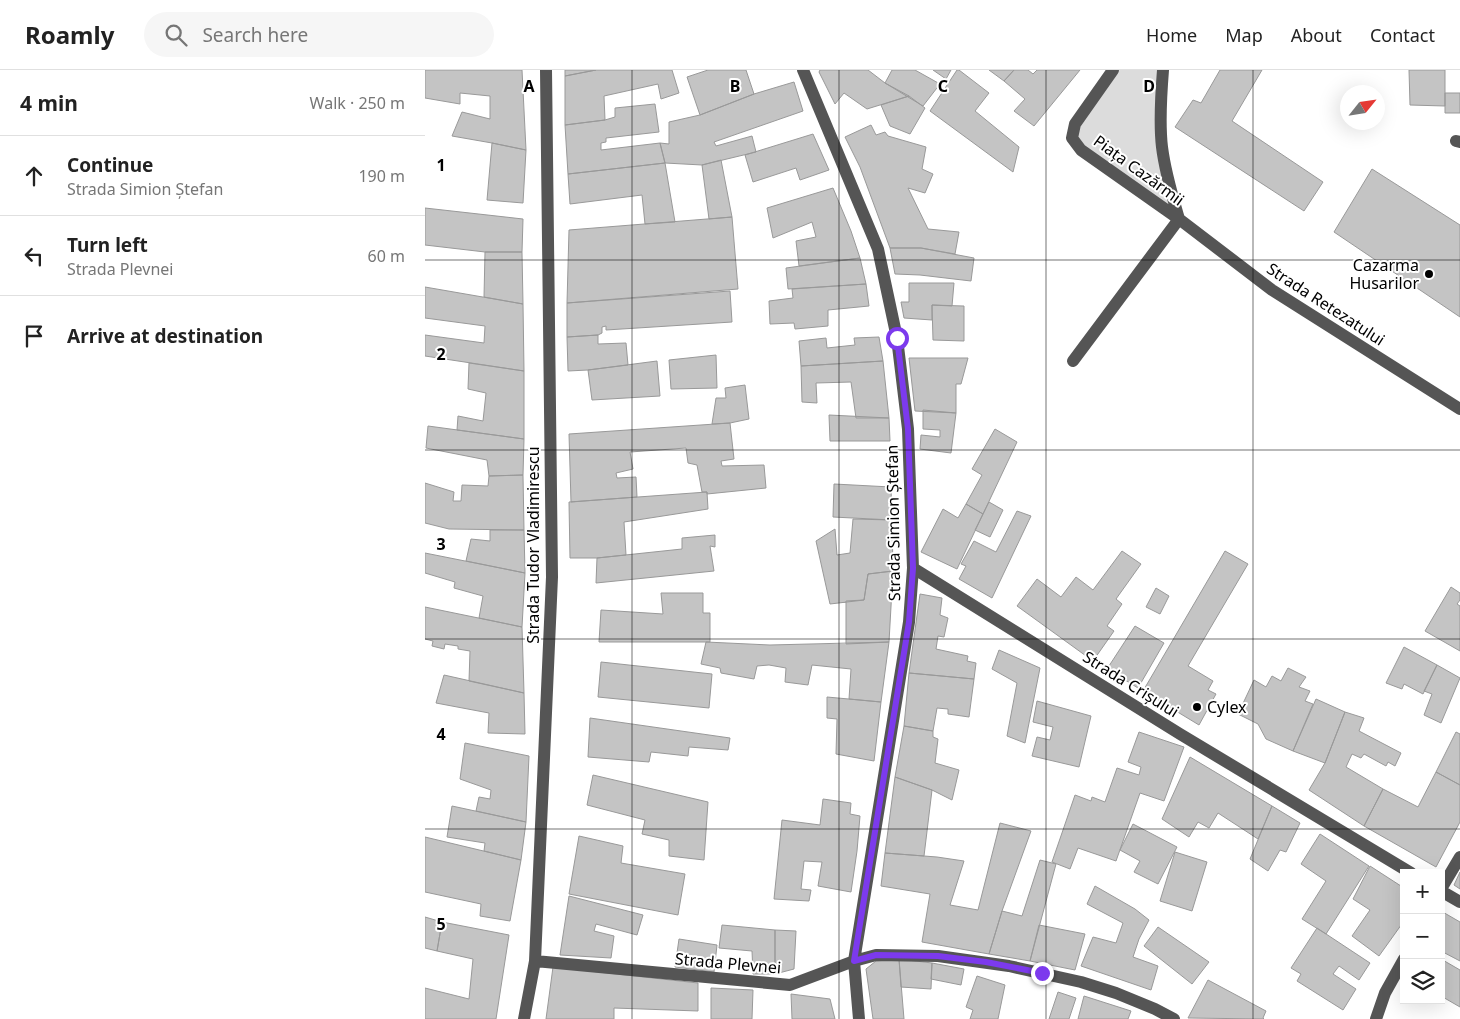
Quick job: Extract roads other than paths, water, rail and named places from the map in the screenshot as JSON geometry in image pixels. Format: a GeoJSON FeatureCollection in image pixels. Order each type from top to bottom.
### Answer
{"type":"FeatureCollection","features":[{"type":"Feature","properties":{"kind":"street","name":"Strada Tudor Vladimirescu"},"geometry":{"type":"LineString","coordinates":[[524,1019],[535,961],[552,577],[546,70]]}},
{"type":"Feature","properties":{"kind":"street","name":"Piața Cazărmii"},"geometry":{"type":"LineString","coordinates":[[1113,70],[1075,124],[1073,138],[1081,150],[1179,219]]}},
{"type":"Feature","properties":{"kind":"street","name":"Piața Cazărmii"},"geometry":{"type":"LineString","coordinates":[[1163,70],[1161,106],[1162,147],[1169,184],[1179,219]]}},
{"type":"Feature","properties":{"kind":"street","name":"Strada Simion Ștefan"},"geometry":{"type":"LineString","coordinates":[[807,73],[878,249],[897,338],[908,429],[913,568],[909,622],[854,961],[859,1019]]}},
{"type":"Feature","properties":{"kind":"street"},"geometry":{"type":"LineString","coordinates":[[1073,361],[1179,219]]}},
{"type":"Feature","properties":{"kind":"street","name":"Strada Retezatului"},"geometry":{"type":"LineString","coordinates":[[1179,219],[1272,290],[1460,409]]}},
{"type":"Feature","properties":{"kind":"street","name":"Strada Crișului"},"geometry":{"type":"LineString","coordinates":[[913,568],[1180,734],[1404,869]]}},
{"type":"Feature","properties":{"kind":"street"},"geometry":{"type":"LineString","coordinates":[[1445,883],[1460,857]]}},
{"type":"Feature","properties":{"kind":"street"},"geometry":{"type":"LineString","coordinates":[[1445,893],[1460,902]]}},
{"type":"Feature","properties":{"kind":"street","name":"Strada Plevnei"},"geometry":{"type":"LineString","coordinates":[[535,961],[790,985],[854,961],[876,955],[929,956],[1009,966],[1081,982],[1155,1009],[1174,1019]]}},
{"type":"Feature","properties":{"kind":"street"},"geometry":{"type":"LineString","coordinates":[[1376,1019],[1385,993],[1400,966]]}},
{"type":"Feature","properties":{"kind":"place","name":"Cazarma Husarilor"},"geometry":{"type":"Point","coordinates":[1429,274]}},
{"type":"Feature","properties":{"kind":"place","name":"Cylex"},"geometry":{"type":"Point","coordinates":[1197,707]}}]}
